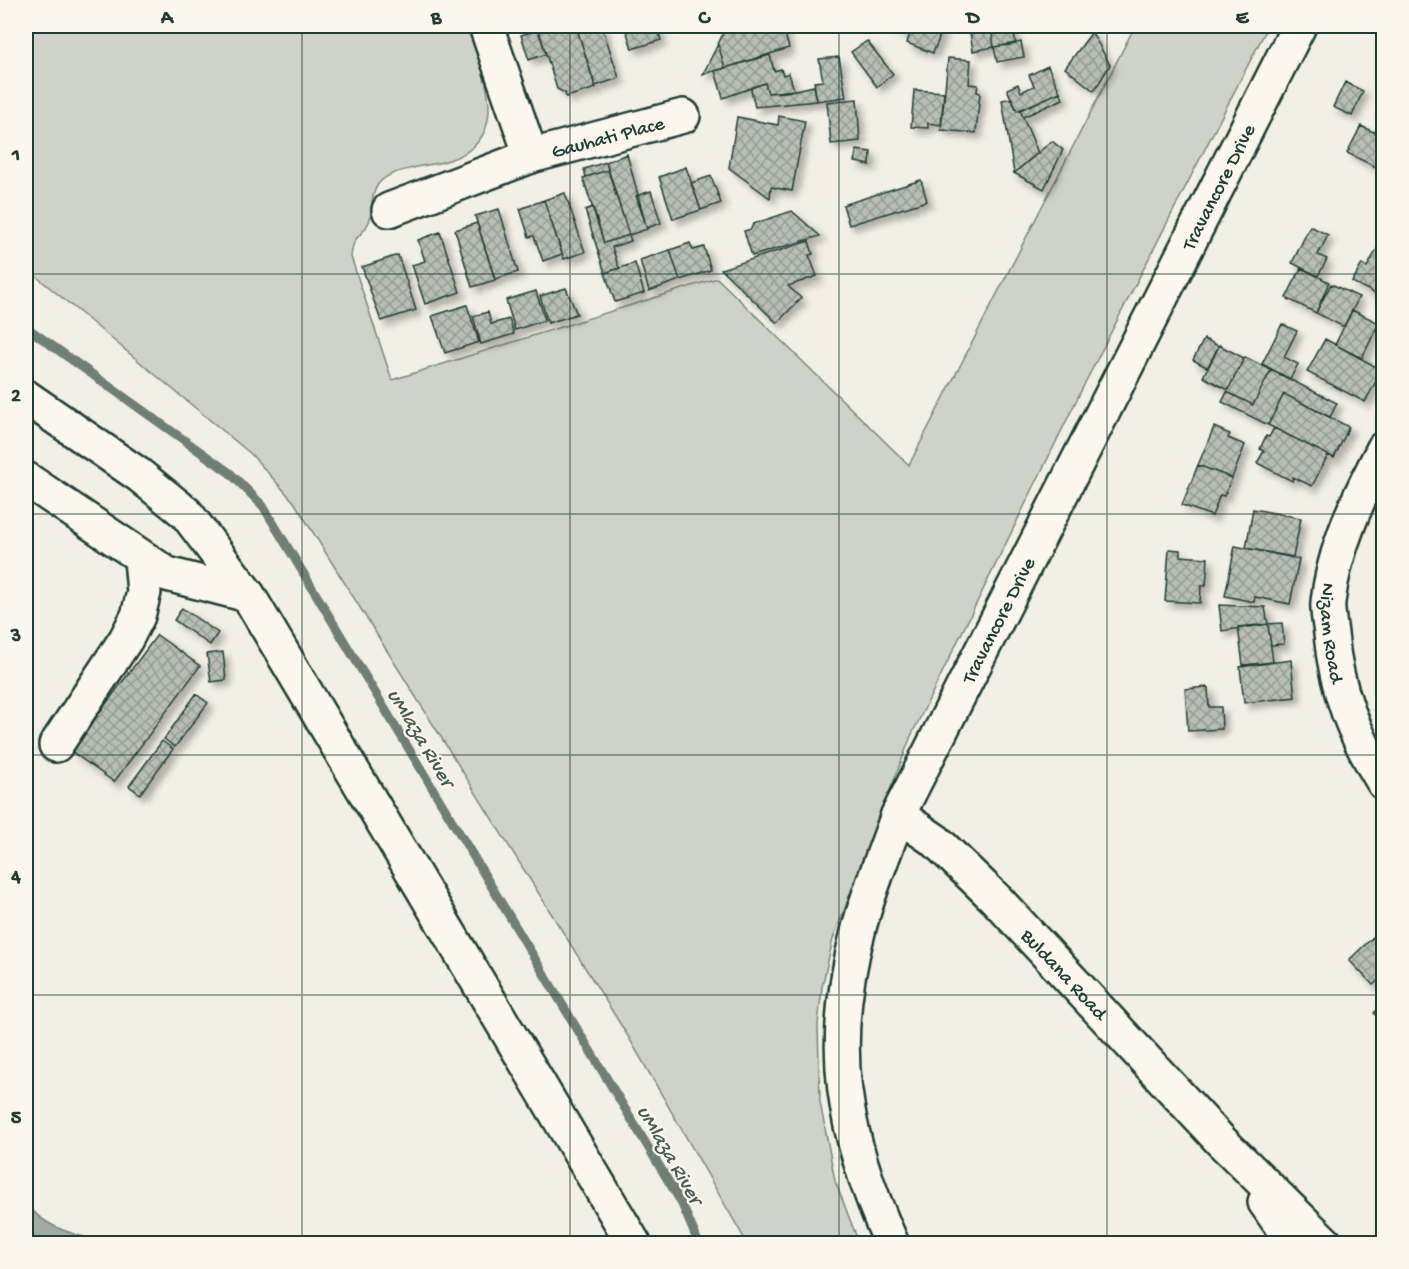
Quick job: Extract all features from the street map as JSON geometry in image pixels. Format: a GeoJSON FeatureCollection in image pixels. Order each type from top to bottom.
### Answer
{"type":"FeatureCollection","features":[{"type":"Feature","properties":{"kind":"street","name":"Gauhati Place"},"geometry":{"type":"LineString","coordinates":[[486,26],[531,156]]}},
{"type":"Feature","properties":{"kind":"street","name":"Travancore Drive"},"geometry":{"type":"LineString","coordinates":[[892,1244],[861,1166],[846,1107],[840,1049],[846,988],[859,927],[898,815],[1299,26]]}},
{"type":"Feature","properties":{"kind":"street","name":"Gauhati Place"},"geometry":{"type":"LineString","coordinates":[[389,210],[531,156],[683,116]]}},
{"type":"Feature","properties":{"kind":"street"},"geometry":{"type":"LineString","coordinates":[[26,397],[139,475],[186,513],[248,595],[634,1244]]}},
{"type":"Feature","properties":{"kind":"street","name":"Nizam Road"},"geometry":{"type":"LineString","coordinates":[[1383,448],[1365,483],[1340,545],[1328,603],[1335,673],[1350,718],[1383,783]]}},
{"type":"Feature","properties":{"kind":"street"},"geometry":{"type":"LineString","coordinates":[[26,479],[166,574],[248,595]]}},
{"type":"Feature","properties":{"kind":"street"},"geometry":{"type":"LineString","coordinates":[[56,745],[126,639],[138,616],[144,592],[141,559]]}},
{"type":"Feature","properties":{"kind":"street","name":"Buldana Road"},"geometry":{"type":"LineString","coordinates":[[898,815],[936,842],[996,899],[1222,1142],[1326,1244]]}},
{"type":"Feature","properties":{"kind":"street","name":"Buldana Road"},"geometry":{"type":"LineString","coordinates":[[1222,1142],[1287,1238]]}},
{"type":"Feature","properties":{"kind":"shaded area"},"geometry":{"type":"Polygon","coordinates":[[[26,26],[467,26],[486,82],[489,102],[488,120],[482,136],[470,150],[449,160],[403,170],[380,182],[372,199],[369,222],[352,249],[351,257],[392,380],[717,278],[909,465],[1135,26],[1268,26],[1085,383],[911,736],[833,939],[822,987],[818,1025],[820,1102],[835,1181],[859,1243],[747,1243],[629,1038],[294,502],[251,454],[26,268],[26,26]]]}},
{"type":"Feature","properties":{"kind":"shaded area"},"geometry":{"type":"Polygon","coordinates":[[[26,1203],[33,1212],[51,1224],[103,1243],[26,1243],[26,1203]]]}},
{"type":"Feature","properties":{"kind":"building"},"geometry":{"type":"Polygon","coordinates":[[[576,26],[596,88],[566,97],[565,93],[557,89],[538,28],[576,26]]]}},
{"type":"Feature","properties":{"kind":"building"},"geometry":{"type":"Polygon","coordinates":[[[576,26],[602,26],[619,78],[595,86],[576,26]]]}},
{"type":"Feature","properties":{"kind":"building"},"geometry":{"type":"Polygon","coordinates":[[[625,26],[657,26],[661,40],[632,49],[625,26]]]}},
{"type":"Feature","properties":{"kind":"building"},"geometry":{"type":"Polygon","coordinates":[[[727,26],[774,26],[776,30],[783,27],[789,48],[725,68],[718,44],[727,26]]]}},
{"type":"Feature","properties":{"kind":"building"},"geometry":{"type":"Polygon","coordinates":[[[887,26],[912,26],[908,34],[887,26]]]}},
{"type":"Feature","properties":{"kind":"building"},"geometry":{"type":"Polygon","coordinates":[[[912,26],[933,26],[942,31],[933,53],[907,43],[912,26]]]}},
{"type":"Feature","properties":{"kind":"building"},"geometry":{"type":"Polygon","coordinates":[[[973,26],[991,26],[994,47],[973,51],[970,32],[974,31],[973,26]]]}},
{"type":"Feature","properties":{"kind":"building"},"geometry":{"type":"Polygon","coordinates":[[[991,26],[1012,26],[1016,44],[994,47],[991,26]]]}},
{"type":"Feature","properties":{"kind":"building"},"geometry":{"type":"Polygon","coordinates":[[[538,30],[546,54],[529,60],[521,35],[538,30]]]}},
{"type":"Feature","properties":{"kind":"building"},"geometry":{"type":"Polygon","coordinates":[[[1092,32],[1110,65],[1094,91],[1065,68],[1092,32]]]}},
{"type":"Feature","properties":{"kind":"building"},"geometry":{"type":"Polygon","coordinates":[[[867,41],[893,74],[877,87],[851,52],[867,41]]]}},
{"type":"Feature","properties":{"kind":"building"},"geometry":{"type":"Polygon","coordinates":[[[1021,42],[1024,57],[997,62],[994,47],[1021,42]]]}},
{"type":"Feature","properties":{"kind":"building"},"geometry":{"type":"Polygon","coordinates":[[[718,44],[725,68],[703,74],[718,44]]]}},
{"type":"Feature","properties":{"kind":"building"},"geometry":{"type":"Polygon","coordinates":[[[770,55],[774,71],[781,69],[783,75],[789,73],[794,90],[768,93],[765,83],[723,98],[715,71],[770,55]]]}},
{"type":"Feature","properties":{"kind":"building"},"geometry":{"type":"Polygon","coordinates":[[[839,57],[846,97],[817,101],[814,82],[823,81],[819,59],[839,57]]]}},
{"type":"Feature","properties":{"kind":"building"},"geometry":{"type":"Polygon","coordinates":[[[948,58],[971,60],[969,84],[978,85],[977,92],[980,93],[976,133],[941,130],[948,58]]]}},
{"type":"Feature","properties":{"kind":"building"},"geometry":{"type":"Polygon","coordinates":[[[1048,66],[1060,92],[1017,111],[1007,89],[1018,84],[1021,92],[1034,86],[1029,75],[1048,66]]]}},
{"type":"Feature","properties":{"kind":"building"},"geometry":{"type":"Polygon","coordinates":[[[1345,82],[1363,91],[1352,116],[1333,107],[1345,82]]]}},
{"type":"Feature","properties":{"kind":"building"},"geometry":{"type":"Polygon","coordinates":[[[765,83],[768,93],[814,86],[817,101],[755,107],[752,87],[765,83]]]}},
{"type":"Feature","properties":{"kind":"building"},"geometry":{"type":"Polygon","coordinates":[[[914,90],[944,92],[941,125],[928,123],[928,128],[911,127],[914,90]]]}},
{"type":"Feature","properties":{"kind":"building"},"geometry":{"type":"Polygon","coordinates":[[[1060,92],[1063,99],[1023,117],[1020,110],[1060,92]]]}},
{"type":"Feature","properties":{"kind":"building"},"geometry":{"type":"Polygon","coordinates":[[[1012,98],[1017,111],[1020,110],[1038,153],[1014,173],[1002,100],[1012,98]]]}},
{"type":"Feature","properties":{"kind":"building"},"geometry":{"type":"Polygon","coordinates":[[[857,99],[860,141],[831,144],[827,102],[857,99]]]}},
{"type":"Feature","properties":{"kind":"building"},"geometry":{"type":"Polygon","coordinates":[[[1384,114],[1384,137],[1375,132],[1384,114]]]}},
{"type":"Feature","properties":{"kind":"building"},"geometry":{"type":"Polygon","coordinates":[[[779,116],[805,121],[792,191],[771,187],[770,198],[729,168],[737,117],[778,125],[779,116]]]}},
{"type":"Feature","properties":{"kind":"building"},"geometry":{"type":"Polygon","coordinates":[[[1361,126],[1384,137],[1384,171],[1347,153],[1361,126]]]}},
{"type":"Feature","properties":{"kind":"building"},"geometry":{"type":"Polygon","coordinates":[[[1052,141],[1063,150],[1044,189],[1014,173],[1052,141]]]}},
{"type":"Feature","properties":{"kind":"building"},"geometry":{"type":"Polygon","coordinates":[[[857,150],[871,152],[870,165],[855,162],[857,150]]]}},
{"type":"Feature","properties":{"kind":"building"},"geometry":{"type":"Polygon","coordinates":[[[627,154],[647,229],[629,235],[606,162],[627,154]]]}},
{"type":"Feature","properties":{"kind":"building"},"geometry":{"type":"Polygon","coordinates":[[[606,162],[608,170],[586,177],[584,169],[606,162]]]}},
{"type":"Feature","properties":{"kind":"building"},"geometry":{"type":"Polygon","coordinates":[[[686,167],[701,210],[673,219],[659,177],[686,167]]]}},
{"type":"Feature","properties":{"kind":"building"},"geometry":{"type":"Polygon","coordinates":[[[608,170],[629,235],[604,243],[583,178],[608,170]]]}},
{"type":"Feature","properties":{"kind":"building"},"geometry":{"type":"Polygon","coordinates":[[[711,176],[721,203],[701,210],[691,183],[711,176]]]}},
{"type":"Feature","properties":{"kind":"building"},"geometry":{"type":"Polygon","coordinates":[[[921,180],[927,201],[849,225],[843,205],[921,180]]]}},
{"type":"Feature","properties":{"kind":"building"},"geometry":{"type":"Polygon","coordinates":[[[651,191],[661,223],[647,228],[636,196],[651,191]]]}},
{"type":"Feature","properties":{"kind":"building"},"geometry":{"type":"Polygon","coordinates":[[[565,193],[585,252],[564,259],[544,200],[565,193]]]}},
{"type":"Feature","properties":{"kind":"building"},"geometry":{"type":"Polygon","coordinates":[[[544,200],[562,254],[543,261],[534,236],[529,237],[520,209],[544,200]]]}},
{"type":"Feature","properties":{"kind":"building"},"geometry":{"type":"Polygon","coordinates":[[[593,207],[604,243],[629,235],[631,241],[612,247],[619,268],[605,273],[585,210],[593,207]]]}},
{"type":"Feature","properties":{"kind":"building"},"geometry":{"type":"Polygon","coordinates":[[[499,209],[518,272],[495,279],[475,216],[499,209]]]}},
{"type":"Feature","properties":{"kind":"building"},"geometry":{"type":"Polygon","coordinates":[[[792,211],[820,236],[752,256],[744,231],[751,229],[753,224],[792,211]]]}},
{"type":"Feature","properties":{"kind":"building"},"geometry":{"type":"Polygon","coordinates":[[[477,223],[495,280],[472,287],[455,230],[477,223]]]}},
{"type":"Feature","properties":{"kind":"building"},"geometry":{"type":"Polygon","coordinates":[[[1310,226],[1328,235],[1318,255],[1327,259],[1318,276],[1292,263],[1310,226]]]}},
{"type":"Feature","properties":{"kind":"building"},"geometry":{"type":"Polygon","coordinates":[[[440,232],[460,292],[425,304],[412,265],[425,261],[418,240],[440,232]]]}},
{"type":"Feature","properties":{"kind":"building"},"geometry":{"type":"Polygon","coordinates":[[[809,241],[813,254],[809,255],[817,276],[788,286],[801,298],[777,323],[721,269],[809,241]]]}},
{"type":"Feature","properties":{"kind":"building"},"geometry":{"type":"Polygon","coordinates":[[[690,243],[693,250],[704,247],[711,270],[680,280],[670,250],[690,243]]]}},
{"type":"Feature","properties":{"kind":"building"},"geometry":{"type":"Polygon","coordinates":[[[1377,249],[1384,252],[1384,298],[1352,282],[1362,264],[1367,267],[1377,249]]]}},
{"type":"Feature","properties":{"kind":"building"},"geometry":{"type":"Polygon","coordinates":[[[670,250],[680,280],[649,291],[640,260],[670,250]]]}},
{"type":"Feature","properties":{"kind":"building"},"geometry":{"type":"Polygon","coordinates":[[[398,255],[416,310],[381,321],[362,267],[398,255]]]}},
{"type":"Feature","properties":{"kind":"building"},"geometry":{"type":"Polygon","coordinates":[[[635,263],[644,293],[615,302],[605,273],[635,263]]]}},
{"type":"Feature","properties":{"kind":"building"},"geometry":{"type":"Polygon","coordinates":[[[1301,268],[1329,282],[1316,313],[1286,298],[1301,268]]]}},
{"type":"Feature","properties":{"kind":"building"},"geometry":{"type":"Polygon","coordinates":[[[1331,284],[1359,297],[1344,327],[1316,313],[1331,284]]]}},
{"type":"Feature","properties":{"kind":"building"},"geometry":{"type":"Polygon","coordinates":[[[566,288],[577,314],[548,323],[540,296],[566,288]]]}},
{"type":"Feature","properties":{"kind":"building"},"geometry":{"type":"Polygon","coordinates":[[[536,291],[545,320],[515,330],[506,300],[536,291]]]}},
{"type":"Feature","properties":{"kind":"building"},"geometry":{"type":"Polygon","coordinates":[[[467,305],[479,342],[445,353],[432,316],[467,305]]]}},
{"type":"Feature","properties":{"kind":"building"},"geometry":{"type":"Polygon","coordinates":[[[1352,310],[1379,323],[1362,358],[1335,345],[1352,310]]]}},
{"type":"Feature","properties":{"kind":"building"},"geometry":{"type":"Polygon","coordinates":[[[488,312],[491,324],[509,319],[514,334],[481,344],[473,316],[488,312]]]}},
{"type":"Feature","properties":{"kind":"building"},"geometry":{"type":"Polygon","coordinates":[[[1282,324],[1297,331],[1284,357],[1298,364],[1290,379],[1262,364],[1282,324]]]}},
{"type":"Feature","properties":{"kind":"building"},"geometry":{"type":"Polygon","coordinates":[[[1204,339],[1219,346],[1208,368],[1193,360],[1204,339]]]}},
{"type":"Feature","properties":{"kind":"building"},"geometry":{"type":"Polygon","coordinates":[[[1325,339],[1382,370],[1365,402],[1307,372],[1325,339]]]}},
{"type":"Feature","properties":{"kind":"building"},"geometry":{"type":"Polygon","coordinates":[[[1219,345],[1244,358],[1228,390],[1203,377],[1219,345]]]}},
{"type":"Feature","properties":{"kind":"building"},"geometry":{"type":"Polygon","coordinates":[[[1245,357],[1271,370],[1253,405],[1227,392],[1245,357]]]}},
{"type":"Feature","properties":{"kind":"building"},"geometry":{"type":"Polygon","coordinates":[[[1271,370],[1337,403],[1330,417],[1284,394],[1268,425],[1222,402],[1227,392],[1253,405],[1271,370]]]}},
{"type":"Feature","properties":{"kind":"building"},"geometry":{"type":"Polygon","coordinates":[[[1284,394],[1349,427],[1334,458],[1268,425],[1284,394]]]}},
{"type":"Feature","properties":{"kind":"building"},"geometry":{"type":"Polygon","coordinates":[[[1214,427],[1230,434],[1228,438],[1245,445],[1232,478],[1198,465],[1214,427]]]}},
{"type":"Feature","properties":{"kind":"building"},"geometry":{"type":"Polygon","coordinates":[[[1274,428],[1328,455],[1312,486],[1293,477],[1292,481],[1257,463],[1264,451],[1260,449],[1266,436],[1269,437],[1274,428]]]}},
{"type":"Feature","properties":{"kind":"building"},"geometry":{"type":"Polygon","coordinates":[[[1198,465],[1232,478],[1224,496],[1220,495],[1212,516],[1182,505],[1198,465]]]}},
{"type":"Feature","properties":{"kind":"building"},"geometry":{"type":"Polygon","coordinates":[[[1253,509],[1301,518],[1293,557],[1246,548],[1253,509]]]}},
{"type":"Feature","properties":{"kind":"building"},"geometry":{"type":"Polygon","coordinates":[[[1235,546],[1299,559],[1290,604],[1255,597],[1254,602],[1225,596],[1235,546]]]}},
{"type":"Feature","properties":{"kind":"building"},"geometry":{"type":"Polygon","coordinates":[[[1169,549],[1180,550],[1180,556],[1208,558],[1206,586],[1201,586],[1200,603],[1165,601],[1169,549]]]}},
{"type":"Feature","properties":{"kind":"building"},"geometry":{"type":"Polygon","coordinates":[[[1219,605],[1265,607],[1268,624],[1222,631],[1219,605]]]}},
{"type":"Feature","properties":{"kind":"building"},"geometry":{"type":"Polygon","coordinates":[[[182,608],[218,633],[210,645],[174,620],[182,608]]]}},
{"type":"Feature","properties":{"kind":"building"},"geometry":{"type":"Polygon","coordinates":[[[1282,623],[1284,644],[1271,645],[1268,624],[1282,623]]]}},
{"type":"Feature","properties":{"kind":"building"},"geometry":{"type":"Polygon","coordinates":[[[1268,624],[1273,662],[1243,665],[1238,627],[1268,624]]]}},
{"type":"Feature","properties":{"kind":"building"},"geometry":{"type":"Polygon","coordinates":[[[157,635],[200,666],[114,782],[71,751],[157,635]]]}},
{"type":"Feature","properties":{"kind":"building"},"geometry":{"type":"Polygon","coordinates":[[[223,652],[226,680],[211,682],[207,654],[223,652]]]}},
{"type":"Feature","properties":{"kind":"building"},"geometry":{"type":"Polygon","coordinates":[[[1291,660],[1295,697],[1244,703],[1240,667],[1291,660]]]}},
{"type":"Feature","properties":{"kind":"building"},"geometry":{"type":"Polygon","coordinates":[[[1208,687],[1209,707],[1221,707],[1222,729],[1188,731],[1185,689],[1208,687]]]}},
{"type":"Feature","properties":{"kind":"building"},"geometry":{"type":"Polygon","coordinates":[[[196,694],[208,703],[175,747],[164,739],[196,694]]]}},
{"type":"Feature","properties":{"kind":"building"},"geometry":{"type":"Polygon","coordinates":[[[162,741],[173,749],[140,794],[129,786],[162,741]]]}},
{"type":"Feature","properties":{"kind":"building"},"geometry":{"type":"Polygon","coordinates":[[[1373,937],[1384,948],[1378,957],[1384,963],[1384,975],[1373,985],[1349,960],[1373,937]]]}},
{"type":"Feature","properties":{"kind":"building"},"geometry":{"type":"Polygon","coordinates":[[[1384,1002],[1384,1022],[1374,1013],[1384,1002]]]}},
{"type":"Feature","properties":{"kind":"waterway","name":"uMlaza River"},"geometry":{"type":"LineString","coordinates":[[26,327],[230,473],[263,506],[681,1202],[699,1244]]}}]}
